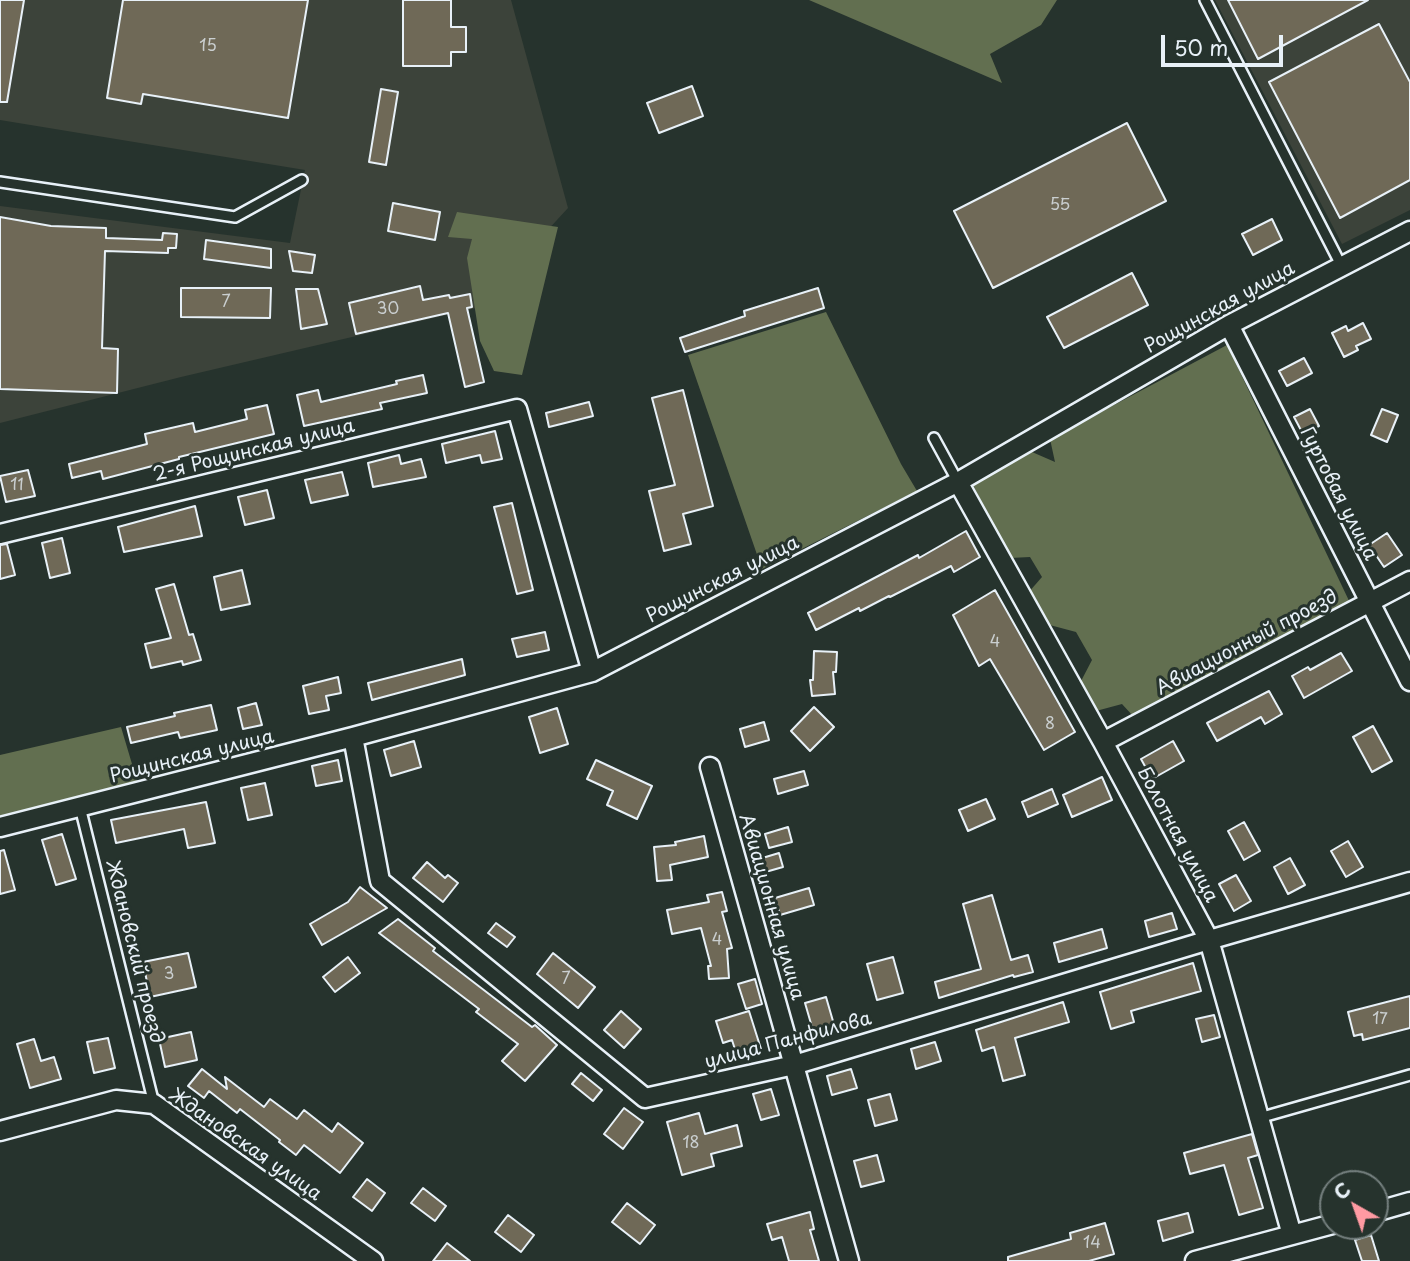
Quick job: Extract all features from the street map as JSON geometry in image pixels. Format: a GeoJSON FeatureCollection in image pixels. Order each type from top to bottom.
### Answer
{"type":"FeatureCollection","features":[{"type":"Feature","properties":{"kind":"street","name":"Рощинская улица"},"geometry":{"type":"LineString","coordinates":[[0,827],[353,737],[592,671],[958,482],[1229,325],[1410,231]]}},
{"type":"Feature","properties":{"kind":"street","name":"Гуртовая улица"},"geometry":{"type":"LineString","coordinates":[[1229,325],[1410,681]]}},
{"type":"Feature","properties":{"kind":"street","name":"2-я Рощинская улица"},"geometry":{"type":"LineString","coordinates":[[0,534],[517,409],[592,671]]}},
{"type":"Feature","properties":{"kind":"street","name":"Болотная улица"},"geometry":{"type":"LineString","coordinates":[[958,482],[1104,742],[1209,940],[1292,1235]]}},
{"type":"Feature","properties":{"kind":"street","name":"Авиационный проезд"},"geometry":{"type":"LineString","coordinates":[[1104,742],[1410,581]]}},
{"type":"Feature","properties":{"kind":"street","name":"улица Панфилова"},"geometry":{"type":"LineString","coordinates":[[353,737],[380,881],[645,1098],[794,1065],[1410,882]]}},
{"type":"Feature","properties":{"kind":"street","name":"Авиационная улица"},"geometry":{"type":"LineString","coordinates":[[710,767],[849,1261]]}},
{"type":"Feature","properties":{"kind":"street","name":"Ждановская улица"},"geometry":{"type":"LineString","coordinates":[[0,1131],[116,1100],[154,1104],[373,1261]]}},
{"type":"Feature","properties":{"kind":"street"},"geometry":{"type":"LineString","coordinates":[[1389,1208],[1410,1202]]}},
{"type":"Feature","properties":{"kind":"street"},"geometry":{"type":"LineString","coordinates":[[1195,1261],[1319,1227]]}},
{"type":"Feature","properties":{"kind":"lane"},"geometry":{"type":"LineString","coordinates":[[1205,0],[1342,267]]}},
{"type":"Feature","properties":{"kind":"lane"},"geometry":{"type":"LineString","coordinates":[[0,182],[235,217],[302,180]]}},
{"type":"Feature","properties":{"kind":"lane"},"geometry":{"type":"LineString","coordinates":[[934,438],[958,482]]}},
{"type":"Feature","properties":{"kind":"lane","name":"Ждановский проезд"},"geometry":{"type":"LineString","coordinates":[[80,807],[154,1104]]}},
{"type":"Feature","properties":{"kind":"lane"},"geometry":{"type":"LineString","coordinates":[[1259,1118],[1410,1075]]}},
{"type":"Feature","properties":{"kind":"shaded area"},"geometry":{"type":"Polygon","coordinates":[[[0,0],[511,0],[568,208],[476,308],[181,377],[0,423],[0,206],[290,243],[305,170],[0,120],[0,0]]]}},
{"type":"Feature","properties":{"kind":"shaded area"},"geometry":{"type":"Polygon","coordinates":[[[1215,0],[1410,0],[1410,210],[1342,244],[1215,0]]]}},
{"type":"Feature","properties":{"kind":"green space"},"geometry":{"type":"Polygon","coordinates":[[[809,0],[1057,0],[1041,25],[990,54],[1002,83],[809,0]]]}},
{"type":"Feature","properties":{"kind":"green space"},"geometry":{"type":"Polygon","coordinates":[[[457,212],[558,227],[522,375],[494,371],[480,341],[467,258],[472,239],[448,237],[457,212]]]}},
{"type":"Feature","properties":{"kind":"green space"},"geometry":{"type":"Polygon","coordinates":[[[826,312],[917,491],[762,569],[688,355],[826,312]]]}},
{"type":"Feature","properties":{"kind":"green space"},"geometry":{"type":"Polygon","coordinates":[[[1227,345],[1352,607],[1133,716],[1122,704],[1096,711],[1080,683],[1092,660],[1076,632],[1046,624],[1028,593],[1042,577],[1030,557],[1010,558],[973,485],[1032,452],[1055,462],[1050,439],[1227,345]]]}},
{"type":"Feature","properties":{"kind":"green space"},"geometry":{"type":"Polygon","coordinates":[[[121,727],[143,801],[137,786],[0,817],[0,755],[121,727]]]}},
{"type":"Feature","properties":{"kind":"building"},"geometry":{"type":"Polygon","coordinates":[[[0,0],[24,0],[7,102],[0,102],[0,0]]]}},
{"type":"Feature","properties":{"kind":"building"},"geometry":{"type":"Polygon","coordinates":[[[123,0],[308,0],[288,118],[143,94],[141,104],[107,98],[123,0]]]}},
{"type":"Feature","properties":{"kind":"building"},"geometry":{"type":"Polygon","coordinates":[[[403,0],[451,0],[451,27],[466,27],[466,52],[451,52],[451,66],[403,66],[403,0]]]}},
{"type":"Feature","properties":{"kind":"building"},"geometry":{"type":"Polygon","coordinates":[[[1228,0],[1368,0],[1258,59],[1228,0]]]}},
{"type":"Feature","properties":{"kind":"building"},"geometry":{"type":"Polygon","coordinates":[[[1379,24],[1410,82],[1410,180],[1340,218],[1269,82],[1379,24]]]}},
{"type":"Feature","properties":{"kind":"building"},"geometry":{"type":"Polygon","coordinates":[[[692,86],[703,116],[659,133],[647,103],[692,86]]]}},
{"type":"Feature","properties":{"kind":"building"},"geometry":{"type":"Polygon","coordinates":[[[381,89],[398,92],[386,165],[369,162],[381,89]]]}},
{"type":"Feature","properties":{"kind":"building"},"geometry":{"type":"Polygon","coordinates":[[[1127,123],[1166,201],[993,288],[954,211],[1127,123]]]}},
{"type":"Feature","properties":{"kind":"building"},"geometry":{"type":"Polygon","coordinates":[[[393,203],[440,212],[435,240],[388,231],[393,203]]]}},
{"type":"Feature","properties":{"kind":"building"},"geometry":{"type":"Polygon","coordinates":[[[0,217],[51,226],[106,228],[106,238],[162,240],[163,233],[177,234],[176,248],[168,248],[168,253],[105,251],[102,348],[118,349],[117,393],[0,389],[0,217]]]}},
{"type":"Feature","properties":{"kind":"building"},"geometry":{"type":"Polygon","coordinates":[[[1272,219],[1282,240],[1253,255],[1242,234],[1272,219]]]}},
{"type":"Feature","properties":{"kind":"building"},"geometry":{"type":"Polygon","coordinates":[[[206,240],[271,249],[271,268],[204,259],[206,240]]]}},
{"type":"Feature","properties":{"kind":"building"},"geometry":{"type":"Polygon","coordinates":[[[289,251],[315,255],[312,273],[293,271],[289,251]]]}},
{"type":"Feature","properties":{"kind":"building"},"geometry":{"type":"Polygon","coordinates":[[[1132,273],[1148,305],[1064,348],[1047,317],[1132,273]]]}},
{"type":"Feature","properties":{"kind":"building"},"geometry":{"type":"Polygon","coordinates":[[[420,286],[423,300],[470,294],[472,307],[467,308],[484,382],[465,387],[448,313],[356,334],[349,303],[420,286]]]}},
{"type":"Feature","properties":{"kind":"building"},"geometry":{"type":"Polygon","coordinates":[[[181,288],[271,288],[270,318],[181,317],[181,288]]]}},
{"type":"Feature","properties":{"kind":"building"},"geometry":{"type":"Polygon","coordinates":[[[818,288],[824,308],[685,352],[680,338],[745,316],[744,311],[818,288]]]}},
{"type":"Feature","properties":{"kind":"building"},"geometry":{"type":"Polygon","coordinates":[[[296,289],[318,289],[327,324],[301,329],[296,289]]]}},
{"type":"Feature","properties":{"kind":"building"},"geometry":{"type":"Polygon","coordinates":[[[1363,323],[1371,339],[1356,346],[1358,350],[1344,357],[1332,333],[1346,326],[1348,331],[1363,323]]]}},
{"type":"Feature","properties":{"kind":"building"},"geometry":{"type":"Polygon","coordinates":[[[1304,358],[1312,373],[1287,386],[1279,371],[1304,358]]]}},
{"type":"Feature","properties":{"kind":"building"},"geometry":{"type":"Polygon","coordinates":[[[423,375],[427,393],[380,403],[382,409],[304,426],[297,395],[318,390],[321,402],[423,375]]]}},
{"type":"Feature","properties":{"kind":"building"},"geometry":{"type":"Polygon","coordinates":[[[683,390],[713,506],[683,514],[691,544],[664,551],[649,491],[675,485],[652,398],[683,390]]]}},
{"type":"Feature","properties":{"kind":"building"},"geometry":{"type":"Polygon","coordinates":[[[589,402],[593,416],[549,427],[546,413],[589,402]]]}},
{"type":"Feature","properties":{"kind":"building"},"geometry":{"type":"Polygon","coordinates":[[[267,405],[274,434],[103,479],[101,471],[72,478],[69,464],[147,444],[145,434],[193,423],[195,432],[247,419],[245,410],[267,405]]]}},
{"type":"Feature","properties":{"kind":"building"},"geometry":{"type":"Polygon","coordinates":[[[1310,409],[1319,426],[1303,434],[1294,417],[1310,409]]]}},
{"type":"Feature","properties":{"kind":"building"},"geometry":{"type":"Polygon","coordinates":[[[1382,409],[1398,415],[1387,442],[1371,435],[1382,409]]]}},
{"type":"Feature","properties":{"kind":"building"},"geometry":{"type":"Polygon","coordinates":[[[495,431],[502,459],[482,463],[480,455],[446,463],[442,444],[495,431]]]}},
{"type":"Feature","properties":{"kind":"building"},"geometry":{"type":"Polygon","coordinates":[[[399,455],[401,464],[421,459],[426,477],[373,487],[368,463],[399,455]]]}},
{"type":"Feature","properties":{"kind":"building"},"geometry":{"type":"Polygon","coordinates":[[[28,470],[35,496],[6,502],[0,476],[28,470]]]}},
{"type":"Feature","properties":{"kind":"building"},"geometry":{"type":"Polygon","coordinates":[[[342,472],[348,495],[311,503],[305,480],[342,472]]]}},
{"type":"Feature","properties":{"kind":"building"},"geometry":{"type":"Polygon","coordinates":[[[267,490],[274,518],[245,525],[238,497],[267,490]]]}},
{"type":"Feature","properties":{"kind":"building"},"geometry":{"type":"Polygon","coordinates":[[[512,503],[533,590],[517,594],[494,507],[512,503]]]}},
{"type":"Feature","properties":{"kind":"building"},"geometry":{"type":"Polygon","coordinates":[[[195,506],[202,536],[124,552],[118,527],[195,506]]]}},
{"type":"Feature","properties":{"kind":"building"},"geometry":{"type":"Polygon","coordinates":[[[966,531],[980,557],[954,572],[951,566],[816,630],[808,613],[918,555],[919,558],[966,531]]]}},
{"type":"Feature","properties":{"kind":"building"},"geometry":{"type":"Polygon","coordinates":[[[1387,533],[1402,555],[1384,567],[1369,545],[1387,533]]]}},
{"type":"Feature","properties":{"kind":"building"},"geometry":{"type":"Polygon","coordinates":[[[62,538],[70,573],[50,578],[42,543],[62,538]]]}},
{"type":"Feature","properties":{"kind":"building"},"geometry":{"type":"Polygon","coordinates":[[[7,544],[15,575],[0,579],[0,545],[7,544]]]}},
{"type":"Feature","properties":{"kind":"building"},"geometry":{"type":"Polygon","coordinates":[[[242,570],[250,604],[221,610],[214,577],[242,570]]]}},
{"type":"Feature","properties":{"kind":"building"},"geometry":{"type":"Polygon","coordinates":[[[174,584],[189,635],[193,634],[201,660],[151,668],[145,644],[171,638],[156,589],[174,584]]]}},
{"type":"Feature","properties":{"kind":"building"},"geometry":{"type":"Polygon","coordinates":[[[995,590],[1075,732],[1044,750],[990,659],[979,666],[953,615],[995,590]]]}},
{"type":"Feature","properties":{"kind":"building"},"geometry":{"type":"Polygon","coordinates":[[[545,632],[549,650],[517,657],[512,639],[545,632]]]}},
{"type":"Feature","properties":{"kind":"building"},"geometry":{"type":"Polygon","coordinates":[[[814,651],[837,652],[836,672],[833,672],[835,694],[812,696],[810,680],[813,680],[814,651]]]}},
{"type":"Feature","properties":{"kind":"building"},"geometry":{"type":"Polygon","coordinates":[[[1341,653],[1352,671],[1304,698],[1292,676],[1308,667],[1310,670],[1341,653]]]}},
{"type":"Feature","properties":{"kind":"building"},"geometry":{"type":"Polygon","coordinates":[[[462,659],[465,675],[372,700],[368,683],[462,659]]]}},
{"type":"Feature","properties":{"kind":"building"},"geometry":{"type":"Polygon","coordinates":[[[338,677],[341,693],[326,696],[329,710],[309,714],[303,686],[338,677]]]}},
{"type":"Feature","properties":{"kind":"building"},"geometry":{"type":"Polygon","coordinates":[[[1269,691],[1282,714],[1265,724],[1261,717],[1217,741],[1207,723],[1269,691]]]}},
{"type":"Feature","properties":{"kind":"building"},"geometry":{"type":"Polygon","coordinates":[[[256,703],[262,725],[243,729],[238,708],[256,703]]]}},
{"type":"Feature","properties":{"kind":"building"},"geometry":{"type":"Polygon","coordinates":[[[211,705],[217,730],[180,738],[178,732],[131,743],[127,727],[211,705]]]}},
{"type":"Feature","properties":{"kind":"building"},"geometry":{"type":"Polygon","coordinates":[[[814,707],[834,727],[810,751],[791,731],[814,707]]]}},
{"type":"Feature","properties":{"kind":"building"},"geometry":{"type":"Polygon","coordinates":[[[557,708],[568,744],[540,753],[529,717],[557,708]]]}},
{"type":"Feature","properties":{"kind":"building"},"geometry":{"type":"Polygon","coordinates":[[[764,722],[769,740],[745,747],[740,729],[764,722]]]}},
{"type":"Feature","properties":{"kind":"building"},"geometry":{"type":"Polygon","coordinates":[[[1373,726],[1392,761],[1372,772],[1353,737],[1373,726]]]}},
{"type":"Feature","properties":{"kind":"building"},"geometry":{"type":"Polygon","coordinates":[[[414,741],[421,767],[391,776],[384,750],[414,741]]]}},
{"type":"Feature","properties":{"kind":"building"},"geometry":{"type":"Polygon","coordinates":[[[1173,741],[1184,761],[1152,779],[1141,759],[1173,741]]]}},
{"type":"Feature","properties":{"kind":"building"},"geometry":{"type":"Polygon","coordinates":[[[338,760],[342,781],[316,786],[312,766],[338,760]]]}},
{"type":"Feature","properties":{"kind":"building"},"geometry":{"type":"Polygon","coordinates":[[[596,760],[652,786],[637,819],[607,805],[613,791],[587,779],[596,760]]]}},
{"type":"Feature","properties":{"kind":"building"},"geometry":{"type":"Polygon","coordinates":[[[804,771],[808,785],[778,794],[774,779],[804,771]]]}},
{"type":"Feature","properties":{"kind":"building"},"geometry":{"type":"Polygon","coordinates":[[[1102,777],[1112,800],[1072,817],[1063,795],[1102,777]]]}},
{"type":"Feature","properties":{"kind":"building"},"geometry":{"type":"Polygon","coordinates":[[[265,783],[272,815],[248,820],[241,788],[265,783]]]}},
{"type":"Feature","properties":{"kind":"building"},"geometry":{"type":"Polygon","coordinates":[[[1052,789],[1058,804],[1028,817],[1022,802],[1052,789]]]}},
{"type":"Feature","properties":{"kind":"building"},"geometry":{"type":"Polygon","coordinates":[[[986,799],[995,819],[968,831],[959,810],[986,799]]]}},
{"type":"Feature","properties":{"kind":"building"},"geometry":{"type":"Polygon","coordinates":[[[206,802],[215,843],[188,848],[184,829],[116,843],[111,820],[206,802]]]}},
{"type":"Feature","properties":{"kind":"building"},"geometry":{"type":"Polygon","coordinates":[[[1244,822],[1260,851],[1244,860],[1228,831],[1244,822]]]}},
{"type":"Feature","properties":{"kind":"building"},"geometry":{"type":"Polygon","coordinates":[[[788,827],[792,842],[769,848],[765,834],[788,827]]]}},
{"type":"Feature","properties":{"kind":"building"},"geometry":{"type":"Polygon","coordinates":[[[62,834],[76,879],[56,885],[42,840],[62,834]]]}},
{"type":"Feature","properties":{"kind":"building"},"geometry":{"type":"Polygon","coordinates":[[[704,836],[708,857],[670,865],[672,880],[657,881],[654,847],[676,845],[675,842],[704,836]]]}},
{"type":"Feature","properties":{"kind":"building"},"geometry":{"type":"Polygon","coordinates":[[[1348,841],[1363,867],[1346,877],[1331,851],[1348,841]]]}},
{"type":"Feature","properties":{"kind":"building"},"geometry":{"type":"Polygon","coordinates":[[[4,850],[15,890],[0,894],[0,851],[4,850]]]}},
{"type":"Feature","properties":{"kind":"building"},"geometry":{"type":"Polygon","coordinates":[[[779,853],[783,867],[762,873],[759,859],[779,853]]]}},
{"type":"Feature","properties":{"kind":"building"},"geometry":{"type":"Polygon","coordinates":[[[1290,858],[1305,885],[1288,894],[1274,867],[1290,858]]]}},
{"type":"Feature","properties":{"kind":"building"},"geometry":{"type":"Polygon","coordinates":[[[427,862],[445,878],[448,875],[458,883],[443,902],[413,878],[427,862]]]}},
{"type":"Feature","properties":{"kind":"building"},"geometry":{"type":"Polygon","coordinates":[[[1236,875],[1251,901],[1234,911],[1219,884],[1236,875]]]}},
{"type":"Feature","properties":{"kind":"building"},"geometry":{"type":"Polygon","coordinates":[[[360,887],[387,908],[322,945],[310,924],[348,902],[360,887]]]}},
{"type":"Feature","properties":{"kind":"building"},"geometry":{"type":"Polygon","coordinates":[[[809,888],[814,905],[780,915],[775,898],[809,888]]]}},
{"type":"Feature","properties":{"kind":"building"},"geometry":{"type":"Polygon","coordinates":[[[722,892],[727,911],[722,912],[732,948],[727,949],[729,978],[709,979],[708,966],[711,966],[701,928],[672,934],[667,910],[709,902],[707,895],[722,892]]]}},
{"type":"Feature","properties":{"kind":"building"},"geometry":{"type":"Polygon","coordinates":[[[992,895],[1011,960],[1028,955],[1033,972],[1014,977],[1013,975],[939,998],[935,982],[981,969],[963,904],[992,895]]]}},
{"type":"Feature","properties":{"kind":"building"},"geometry":{"type":"Polygon","coordinates":[[[1172,913],[1177,929],[1149,937],[1145,921],[1172,913]]]}},
{"type":"Feature","properties":{"kind":"building"},"geometry":{"type":"Polygon","coordinates":[[[398,919],[435,948],[433,951],[532,1027],[535,1025],[557,1045],[525,1081],[502,1061],[518,1044],[476,1012],[479,1009],[379,933],[398,919]]]}},
{"type":"Feature","properties":{"kind":"building"},"geometry":{"type":"Polygon","coordinates":[[[496,923],[515,937],[507,947],[488,933],[496,923]]]}},
{"type":"Feature","properties":{"kind":"building"},"geometry":{"type":"Polygon","coordinates":[[[1102,929],[1107,948],[1059,962],[1054,943],[1102,929]]]}},
{"type":"Feature","properties":{"kind":"building"},"geometry":{"type":"Polygon","coordinates":[[[188,953],[196,987],[150,997],[143,962],[188,953]]]}},
{"type":"Feature","properties":{"kind":"building"},"geometry":{"type":"Polygon","coordinates":[[[553,953],[595,987],[578,1008],[537,974],[553,953]]]}},
{"type":"Feature","properties":{"kind":"building"},"geometry":{"type":"Polygon","coordinates":[[[348,957],[360,973],[335,992],[323,977],[348,957]]]}},
{"type":"Feature","properties":{"kind":"building"},"geometry":{"type":"Polygon","coordinates":[[[893,957],[903,993],[877,1000],[867,964],[893,957]]]}},
{"type":"Feature","properties":{"kind":"building"},"geometry":{"type":"Polygon","coordinates":[[[1193,963],[1201,991],[1131,1011],[1134,1022],[1111,1029],[1100,992],[1193,963]]]}},
{"type":"Feature","properties":{"kind":"building"},"geometry":{"type":"Polygon","coordinates":[[[755,979],[762,1004],[746,1009],[738,984],[755,979]]]}},
{"type":"Feature","properties":{"kind":"building"},"geometry":{"type":"Polygon","coordinates":[[[1410,996],[1410,1028],[1363,1040],[1362,1034],[1354,1036],[1348,1012],[1410,996]]]}},
{"type":"Feature","properties":{"kind":"building"},"geometry":{"type":"Polygon","coordinates":[[[826,997],[835,1028],[814,1034],[805,1003],[826,997]]]}},
{"type":"Feature","properties":{"kind":"building"},"geometry":{"type":"Polygon","coordinates":[[[1063,1002],[1069,1022],[1015,1038],[1025,1075],[1003,1081],[994,1047],[982,1051],[976,1030],[1063,1002]]]}},
{"type":"Feature","properties":{"kind":"building"},"geometry":{"type":"Polygon","coordinates":[[[621,1011],[641,1029],[624,1048],[604,1030],[621,1011]]]}},
{"type":"Feature","properties":{"kind":"building"},"geometry":{"type":"Polygon","coordinates":[[[749,1011],[761,1049],[737,1056],[732,1040],[723,1043],[716,1021],[749,1011]]]}},
{"type":"Feature","properties":{"kind":"building"},"geometry":{"type":"Polygon","coordinates":[[[1214,1015],[1220,1037],[1202,1042],[1196,1019],[1214,1015]]]}},
{"type":"Feature","properties":{"kind":"building"},"geometry":{"type":"Polygon","coordinates":[[[191,1032],[197,1060],[165,1067],[159,1039],[191,1032]]]}},
{"type":"Feature","properties":{"kind":"building"},"geometry":{"type":"Polygon","coordinates":[[[108,1038],[115,1068],[94,1073],[87,1042],[108,1038]]]}},
{"type":"Feature","properties":{"kind":"building"},"geometry":{"type":"Polygon","coordinates":[[[34,1039],[41,1061],[54,1057],[61,1079],[30,1088],[17,1044],[34,1039]]]}},
{"type":"Feature","properties":{"kind":"building"},"geometry":{"type":"Polygon","coordinates":[[[935,1042],[941,1061],[916,1069],[911,1049],[935,1042]]]}},
{"type":"Feature","properties":{"kind":"building"},"geometry":{"type":"Polygon","coordinates":[[[202,1069],[227,1089],[225,1077],[264,1107],[270,1099],[297,1119],[304,1110],[332,1132],[338,1123],[363,1143],[340,1173],[304,1145],[296,1155],[240,1109],[237,1113],[209,1091],[204,1098],[188,1086],[202,1069]]]}},
{"type":"Feature","properties":{"kind":"building"},"geometry":{"type":"Polygon","coordinates":[[[851,1069],[857,1088],[832,1095],[827,1076],[851,1069]]]}},
{"type":"Feature","properties":{"kind":"building"},"geometry":{"type":"Polygon","coordinates":[[[581,1073],[602,1090],[593,1101],[572,1084],[581,1073]]]}},
{"type":"Feature","properties":{"kind":"building"},"geometry":{"type":"Polygon","coordinates":[[[771,1089],[779,1115],[761,1120],[753,1094],[771,1089]]]}},
{"type":"Feature","properties":{"kind":"building"},"geometry":{"type":"Polygon","coordinates":[[[890,1094],[897,1120],[875,1126],[868,1100],[890,1094]]]}},
{"type":"Feature","properties":{"kind":"building"},"geometry":{"type":"Polygon","coordinates":[[[624,1108],[643,1122],[623,1149],[604,1134],[624,1108]]]}},
{"type":"Feature","properties":{"kind":"building"},"geometry":{"type":"Polygon","coordinates":[[[699,1113],[705,1134],[737,1125],[742,1146],[711,1154],[714,1166],[682,1175],[667,1122],[699,1113]]]}},
{"type":"Feature","properties":{"kind":"building"},"geometry":{"type":"Polygon","coordinates":[[[1252,1134],[1258,1155],[1248,1158],[1263,1208],[1239,1215],[1224,1165],[1190,1174],[1184,1153],[1252,1134]]]}},
{"type":"Feature","properties":{"kind":"building"},"geometry":{"type":"Polygon","coordinates":[[[877,1155],[884,1181],[861,1187],[854,1161],[877,1155]]]}},
{"type":"Feature","properties":{"kind":"building"},"geometry":{"type":"Polygon","coordinates":[[[367,1179],[385,1193],[372,1211],[353,1197],[367,1179]]]}},
{"type":"Feature","properties":{"kind":"building"},"geometry":{"type":"Polygon","coordinates":[[[423,1188],[446,1206],[435,1221],[411,1203],[423,1188]]]}},
{"type":"Feature","properties":{"kind":"building"},"geometry":{"type":"Polygon","coordinates":[[[627,1203],[655,1225],[640,1244],[612,1222],[627,1203]]]}},
{"type":"Feature","properties":{"kind":"building"},"geometry":{"type":"Polygon","coordinates":[[[810,1212],[814,1229],[810,1230],[819,1261],[789,1261],[782,1237],[772,1240],[767,1224],[810,1212]]]}},
{"type":"Feature","properties":{"kind":"building"},"geometry":{"type":"Polygon","coordinates":[[[1188,1213],[1193,1232],[1163,1241],[1158,1221],[1188,1213]]]}},
{"type":"Feature","properties":{"kind":"building"},"geometry":{"type":"Polygon","coordinates":[[[508,1215],[534,1235],[521,1252],[495,1232],[508,1215]]]}},
{"type":"Feature","properties":{"kind":"building"},"geometry":{"type":"Polygon","coordinates":[[[1105,1223],[1114,1254],[1089,1261],[1008,1261],[1008,1257],[1071,1239],[1070,1233],[1105,1223]]]}},
{"type":"Feature","properties":{"kind":"building"},"geometry":{"type":"Polygon","coordinates":[[[1355,1240],[1373,1240],[1379,1261],[1362,1261],[1355,1240]]]}},
{"type":"Feature","properties":{"kind":"building"},"geometry":{"type":"Polygon","coordinates":[[[447,1243],[470,1261],[433,1261],[447,1243]]]}}]}
